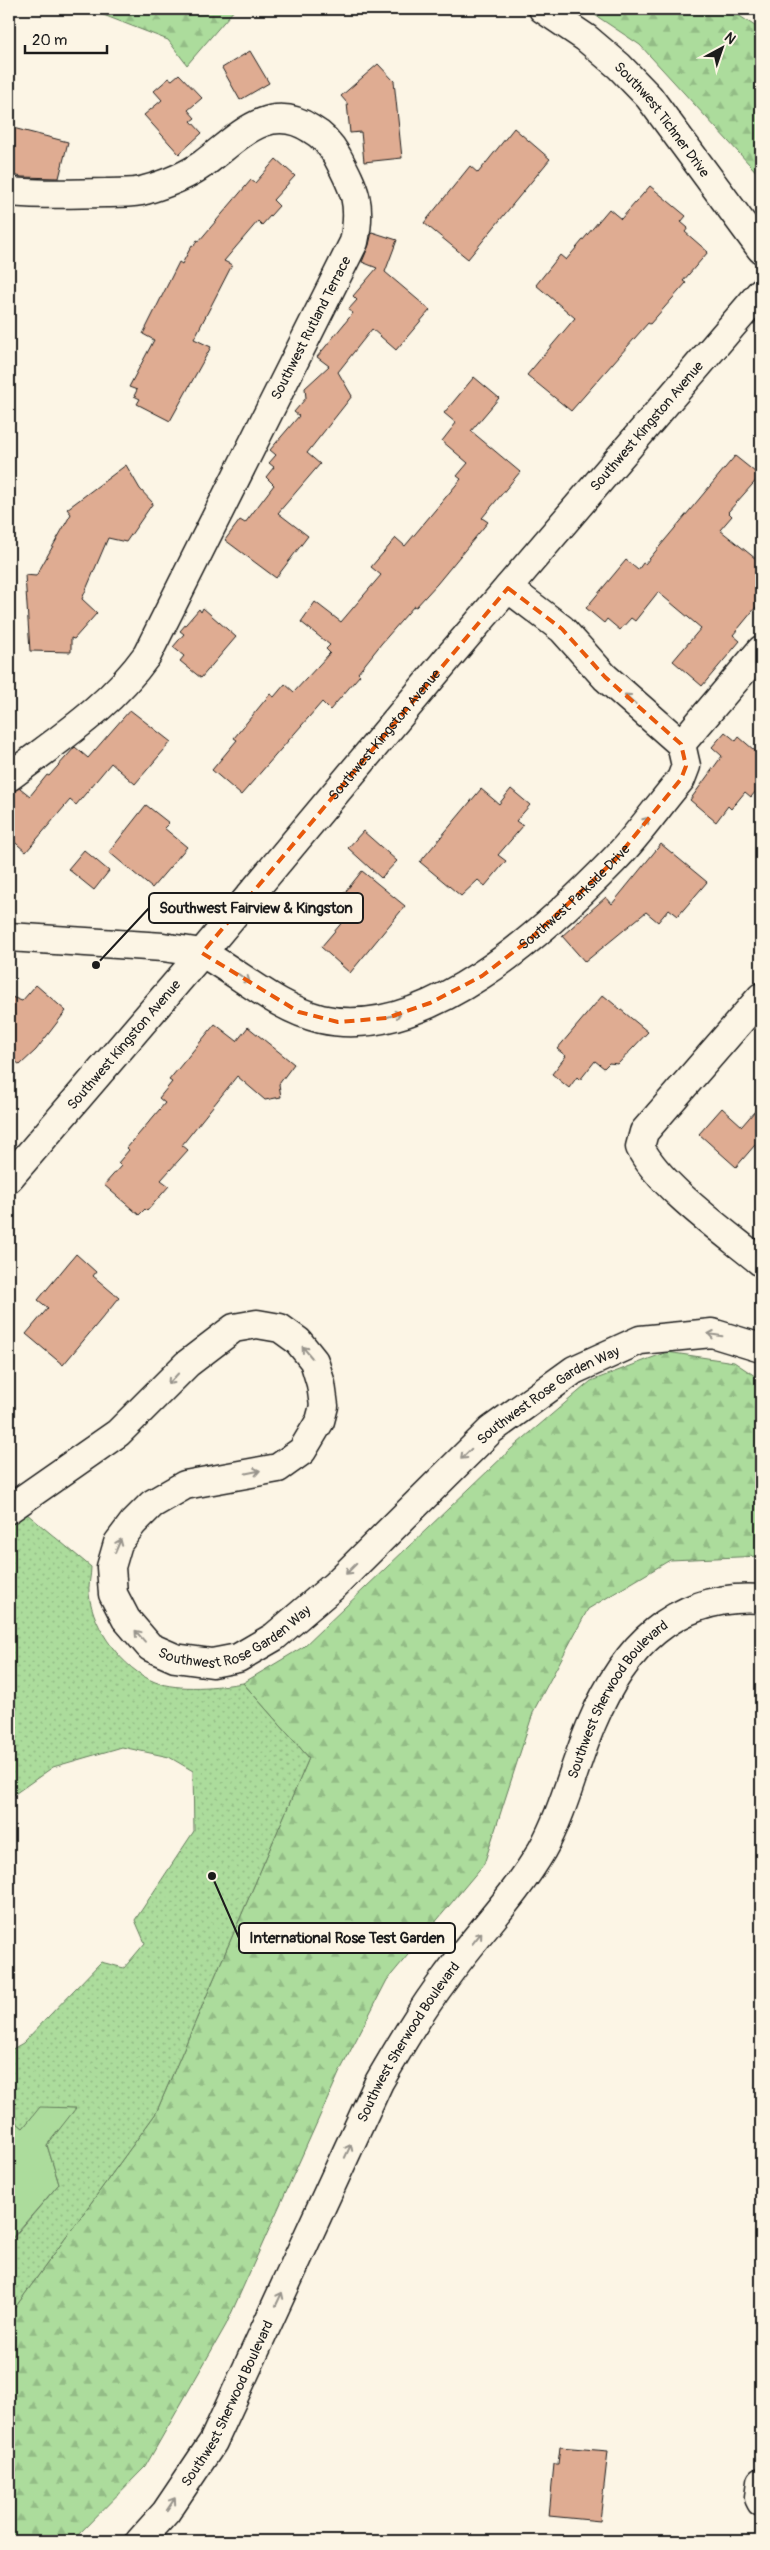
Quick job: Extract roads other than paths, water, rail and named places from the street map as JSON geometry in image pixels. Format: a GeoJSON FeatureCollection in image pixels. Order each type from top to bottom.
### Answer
{"type":"FeatureCollection","features":[{"type":"Feature","properties":{"kind":"street","name":"Southwest Tichner Drive"},"geometry":{"type":"LineString","coordinates":[[543,9],[586,38],[619,66],[649,96],[761,249]]}},
{"type":"Feature","properties":{"kind":"street","name":"Southwest Rutland Terrace"},"geometry":{"type":"LineString","coordinates":[[9,192],[47,195],[142,191],[178,180],[203,165],[243,132],[263,122],[284,118],[303,123],[317,132],[333,148],[357,198],[360,218],[354,242],[147,655],[130,679],[106,704],[9,777]]}},
{"type":"Feature","properties":{"kind":"street","name":"Southwest Kingston Avenue"},"geometry":{"type":"LineString","coordinates":[[9,1178],[202,953],[508,588],[761,292]]}},
{"type":"Feature","properties":{"kind":"street"},"geometry":{"type":"LineString","coordinates":[[508,588],[562,629],[605,677],[681,744],[761,650]]}},
{"type":"Feature","properties":{"kind":"street","name":"Southwest Parkside Drive"},"geometry":{"type":"LineString","coordinates":[[9,938],[163,947],[202,953],[231,968],[282,1004],[320,1019],[360,1022],[387,1018],[430,1003],[482,976],[529,940],[615,860],[681,779],[686,766],[681,744]]}},
{"type":"Feature","properties":{"kind":"street"},"geometry":{"type":"LineString","coordinates":[[761,997],[644,1132],[640,1147],[648,1162],[662,1178],[761,1262]]}},
{"type":"Feature","properties":{"kind":"street","name":"Southwest Rose Garden Way"},"geometry":{"type":"LineString","coordinates":[[9,1509],[118,1433],[187,1364],[234,1328],[257,1324],[280,1328],[298,1341],[314,1361],[321,1384],[324,1406],[320,1421],[302,1451],[278,1468],[185,1485],[152,1504],[132,1523],[118,1543],[111,1567],[113,1594],[126,1619],[150,1647],[175,1658],[212,1663],[238,1658],[274,1636],[334,1585],[491,1430],[574,1370],[640,1340],[712,1333],[761,1348]]}},
{"type":"Feature","properties":{"kind":"street","name":"Southwest Sherwood Boulevard"},"geometry":{"type":"LineString","coordinates":[[140,2541],[166,2512],[213,2442],[379,2082],[412,2026],[446,1976],[516,1890],[542,1849],[563,1802],[592,1723],[616,1677],[635,1650],[660,1626],[679,1615],[699,1606],[724,1601],[745,1598],[761,1599]]}},
{"type":"Feature","properties":{"kind":"street"},"geometry":{"type":"LineString","coordinates":[[761,2482],[761,2502]]}},
{"type":"Feature","properties":{"kind":"place","name":"Southwest Fairview & Kingston"},"geometry":{"type":"Point","coordinates":[96,965]}},
{"type":"Feature","properties":{"kind":"place","name":"International Rose Test Garden"},"geometry":{"type":"Point","coordinates":[212,1876]}}]}
